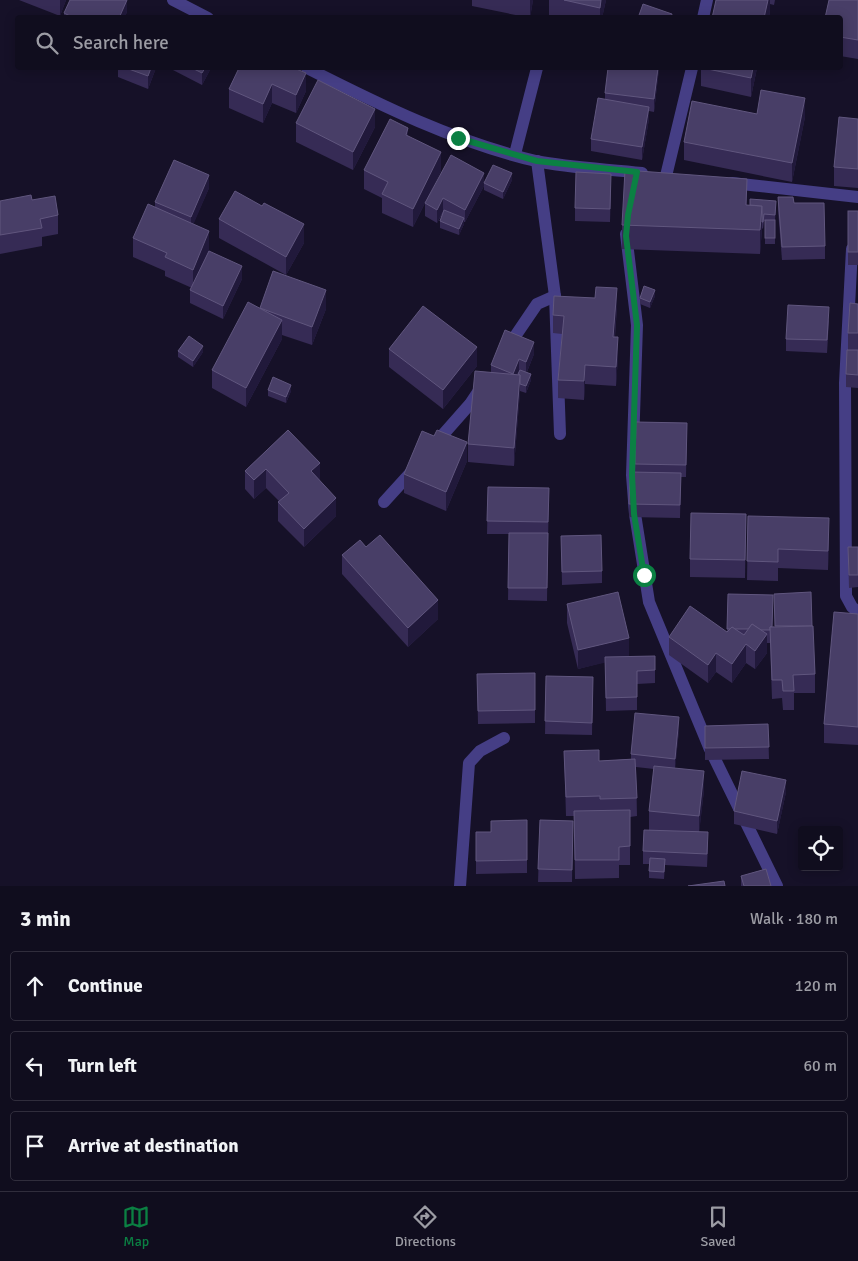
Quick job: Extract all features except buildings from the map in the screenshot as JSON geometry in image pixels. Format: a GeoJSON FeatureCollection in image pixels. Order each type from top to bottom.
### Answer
{"type":"FeatureCollection","features":[{"type":"Feature","properties":{"kind":"street"},"geometry":{"type":"LineString","coordinates":[[173,0],[202,15]]}},
{"type":"Feature","properties":{"kind":"street"},"geometry":{"type":"LineString","coordinates":[[704,15],[707,0]]}},
{"type":"Feature","properties":{"kind":"street"},"geometry":{"type":"LineString","coordinates":[[311,70],[395,113],[458,138],[537,161],[636,177],[671,176],[692,70]]}},
{"type":"Feature","properties":{"kind":"street"},"geometry":{"type":"LineString","coordinates":[[515,154],[536,70]]}},
{"type":"Feature","properties":{"kind":"street"},"geometry":{"type":"LineString","coordinates":[[537,161],[555,296],[560,434]]}},
{"type":"Feature","properties":{"kind":"street"},"geometry":{"type":"LineString","coordinates":[[715,181],[855,200]]}},
{"type":"Feature","properties":{"kind":"street"},"geometry":{"type":"LineString","coordinates":[[627,222],[626,236],[637,325],[632,475],[634,514],[649,602],[709,747],[777,886]]}},
{"type":"Feature","properties":{"kind":"street"},"geometry":{"type":"LineString","coordinates":[[852,234],[845,383],[846,596],[852,607],[858,612]]}},
{"type":"Feature","properties":{"kind":"street"},"geometry":{"type":"LineString","coordinates":[[501,357],[537,304],[555,296]]}},
{"type":"Feature","properties":{"kind":"street"},"geometry":{"type":"LineString","coordinates":[[384,502],[470,404],[490,373]]}},
{"type":"Feature","properties":{"kind":"street"},"geometry":{"type":"LineString","coordinates":[[460,886],[469,763],[480,751],[504,738]]}},
{"type":"Feature","properties":{"kind":"route"},"geometry":{"type":"LineString","coordinates":[[458,138],[537,161],[637,172],[628,215],[626,236],[637,325],[632,475],[634,514],[644,575]]}}]}
